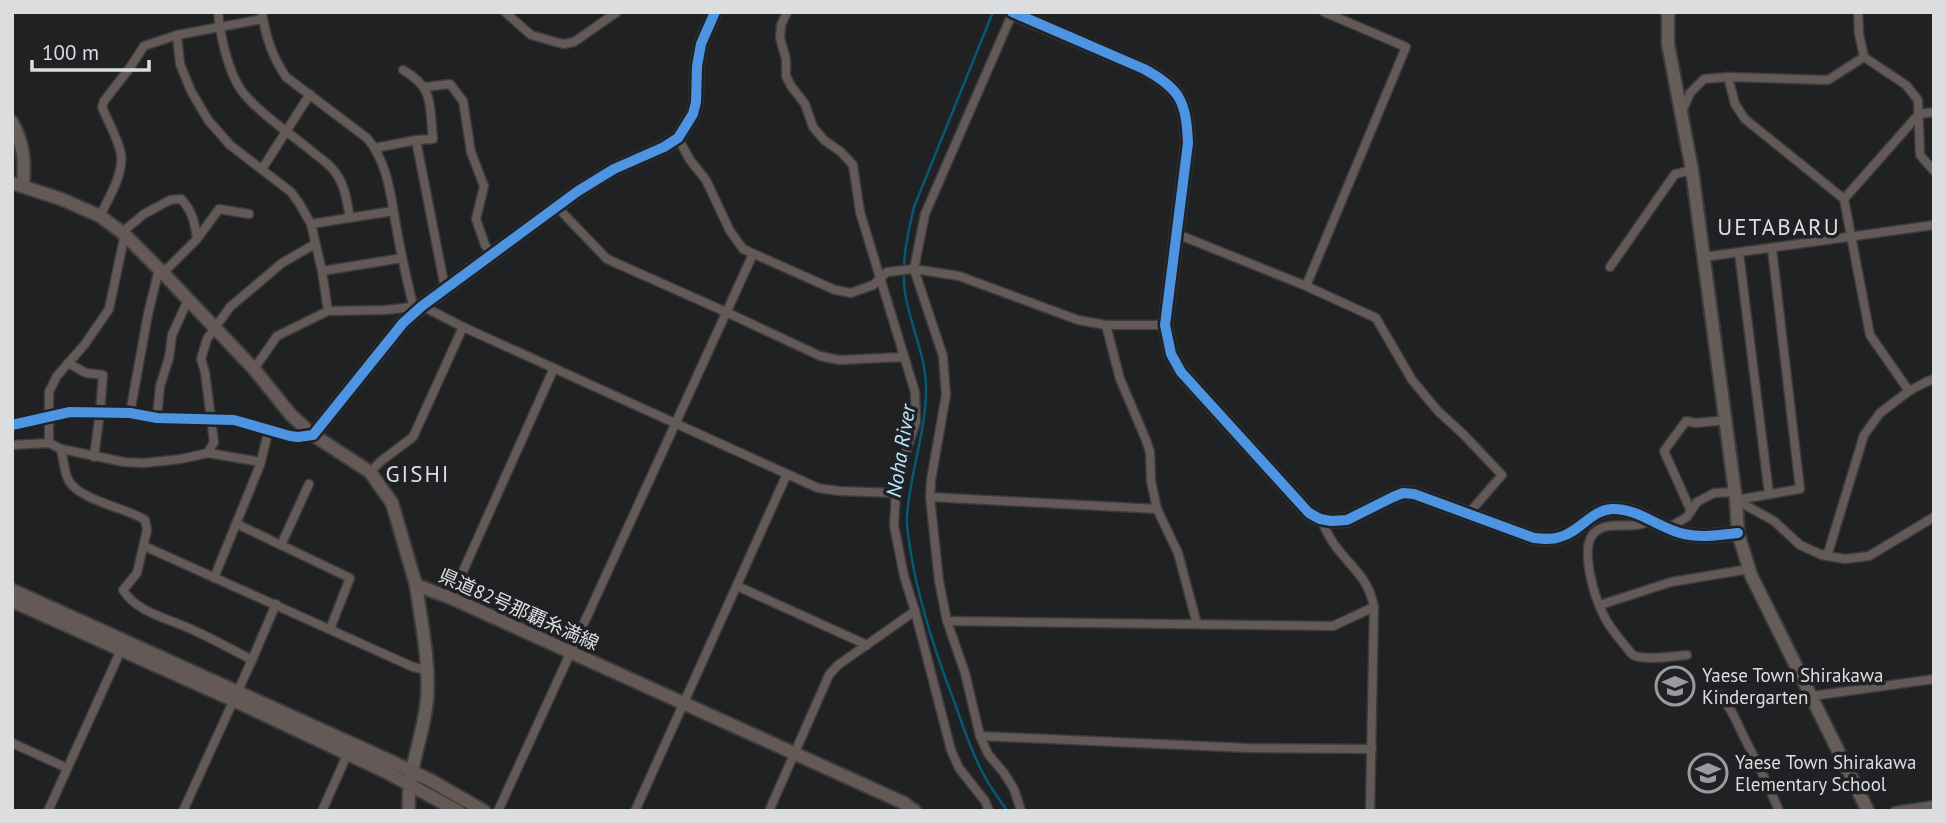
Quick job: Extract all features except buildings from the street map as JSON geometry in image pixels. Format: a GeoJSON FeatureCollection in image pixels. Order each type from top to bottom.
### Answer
{"type":"FeatureCollection","features":[{"type":"Feature","properties":{"kind":"main road","name":"県道82号那覇糸満線"},"geometry":{"type":"LineString","coordinates":[[17,184],[100,216],[124,234],[254,369],[291,415],[313,435],[370,472],[393,503],[416,585],[451,597],[904,803],[915,811]]}},
{"type":"Feature","properties":{"kind":"main road"},"geometry":{"type":"LineString","coordinates":[[12,590],[484,811]]}},
{"type":"Feature","properties":{"kind":"main road"},"geometry":{"type":"LineString","coordinates":[[12,601],[121,650],[235,696],[347,755],[411,778],[458,811]]}},
{"type":"Feature","properties":{"kind":"street"},"geometry":{"type":"LineString","coordinates":[[218,12],[230,67],[240,89],[258,108],[334,171],[346,197],[351,218]]}},
{"type":"Feature","properties":{"kind":"street"},"geometry":{"type":"LineString","coordinates":[[505,12],[531,35],[563,44],[574,42],[617,12]]}},
{"type":"Feature","properties":{"kind":"street"},"geometry":{"type":"LineString","coordinates":[[12,425],[70,412],[100,412],[130,413],[157,418],[234,420],[298,437],[313,435],[418,306],[614,169],[678,138],[693,114],[701,44],[715,12]]}},
{"type":"Feature","properties":{"kind":"street"},"geometry":{"type":"LineString","coordinates":[[787,12],[781,25],[780,38],[786,59],[786,76],[805,104],[813,127],[824,141],[841,152],[853,165],[860,212],[883,275],[915,392],[916,422],[904,457],[894,525],[904,576],[951,750],[959,768],[985,800],[989,811]]}},
{"type":"Feature","properties":{"kind":"street"},"geometry":{"type":"LineString","coordinates":[[1021,811],[1014,789],[988,754],[980,736],[965,673],[947,621],[939,581],[930,497],[946,395],[943,356],[911,269],[925,215],[1013,12],[1144,69],[1174,89],[1182,102],[1187,121],[1188,143],[1165,325],[1171,354],[1181,372],[1303,509],[1320,519],[1347,520],[1403,493],[1424,496],[1534,538],[1548,540],[1563,537],[1601,511],[1615,509],[1683,534],[1700,536],[1738,533]]}},
{"type":"Feature","properties":{"kind":"street"},"geometry":{"type":"LineString","coordinates":[[1306,286],[1406,47],[1324,12]]}},
{"type":"Feature","properties":{"kind":"street"},"geometry":{"type":"LineString","coordinates":[[1668,12],[1668,44],[1692,170],[1736,496],[1738,533],[1749,569],[1763,600],[1868,811]]}},
{"type":"Feature","properties":{"kind":"street"},"geometry":{"type":"LineString","coordinates":[[1858,12],[1864,57],[1906,85],[1919,100],[1920,155],[1934,171]]}},
{"type":"Feature","properties":{"kind":"street"},"geometry":{"type":"LineString","coordinates":[[100,216],[115,183],[121,154],[102,107],[144,46],[177,35],[220,28],[262,16],[277,65],[286,77],[366,138],[375,148],[387,176],[402,258],[418,306]]}},
{"type":"Feature","properties":{"kind":"street"},"geometry":{"type":"LineString","coordinates":[[177,35],[180,64],[191,91],[208,120],[230,145],[291,192],[311,224],[328,311]]}},
{"type":"Feature","properties":{"kind":"street"},"geometry":{"type":"LineString","coordinates":[[1682,112],[1690,93],[1704,79],[1728,77],[1828,80],[1864,57]]}},
{"type":"Feature","properties":{"kind":"street"},"geometry":{"type":"LineString","coordinates":[[375,148],[433,139],[425,87],[402,70]]}},
{"type":"Feature","properties":{"kind":"street"},"geometry":{"type":"LineString","coordinates":[[1728,77],[1735,104],[1745,119],[1844,200],[1870,335],[1909,391]]}},
{"type":"Feature","properties":{"kind":"street"},"geometry":{"type":"LineString","coordinates":[[425,87],[450,84],[463,101],[471,152],[484,186],[476,219],[485,244],[492,254]]}},
{"type":"Feature","properties":{"kind":"street"},"geometry":{"type":"LineString","coordinates":[[261,169],[310,94]]}},
{"type":"Feature","properties":{"kind":"street"},"geometry":{"type":"LineString","coordinates":[[1844,200],[1919,114],[1934,112]]}},
{"type":"Feature","properties":{"kind":"street"},"geometry":{"type":"LineString","coordinates":[[12,122],[20,137],[25,164],[17,184]]}},
{"type":"Feature","properties":{"kind":"street"},"geometry":{"type":"LineString","coordinates":[[678,138],[690,160],[706,180],[736,241],[743,248],[835,290],[851,293],[873,285],[883,275],[911,269],[958,276],[1078,320],[1106,325],[1165,325]]}},
{"type":"Feature","properties":{"kind":"street"},"geometry":{"type":"LineString","coordinates":[[416,140],[444,283],[447,287]]}},
{"type":"Feature","properties":{"kind":"street"},"geometry":{"type":"LineString","coordinates":[[1610,267],[1675,174],[1692,170]]}},
{"type":"Feature","properties":{"kind":"street"},"geometry":{"type":"LineString","coordinates":[[49,443],[49,392],[57,376],[109,309],[126,229],[144,214],[170,200],[181,199],[189,207],[197,239]]}},
{"type":"Feature","properties":{"kind":"street"},"geometry":{"type":"LineString","coordinates":[[557,207],[607,259],[828,359],[904,356]]}},
{"type":"Feature","properties":{"kind":"street"},"geometry":{"type":"LineString","coordinates":[[130,413],[148,314],[161,271],[197,239],[219,209],[249,214]]}},
{"type":"Feature","properties":{"kind":"street"},"geometry":{"type":"LineString","coordinates":[[311,224],[393,211]]}},
{"type":"Feature","properties":{"kind":"street"},"geometry":{"type":"LineString","coordinates":[[1704,257],[1934,225]]}},
{"type":"Feature","properties":{"kind":"street"},"geometry":{"type":"LineString","coordinates":[[1177,234],[1306,286],[1376,318],[1412,380],[1438,411],[1463,433],[1502,475],[1469,513]]}},
{"type":"Feature","properties":{"kind":"street"},"geometry":{"type":"LineString","coordinates":[[208,453],[214,442],[201,359],[206,339],[230,307],[282,263],[315,244]]}},
{"type":"Feature","properties":{"kind":"street"},"geometry":{"type":"LineString","coordinates":[[1668,528],[1687,517],[1697,502],[1714,493],[1736,496],[1800,489],[1772,248]]}},
{"type":"Feature","properties":{"kind":"street"},"geometry":{"type":"LineString","coordinates":[[1739,253],[1769,494]]}},
{"type":"Feature","properties":{"kind":"street"},"geometry":{"type":"LineString","coordinates":[[498,811],[753,254]]}},
{"type":"Feature","properties":{"kind":"street"},"geometry":{"type":"LineString","coordinates":[[322,271],[402,258]]}},
{"type":"Feature","properties":{"kind":"street"},"geometry":{"type":"LineString","coordinates":[[157,418],[160,386],[169,358],[172,335],[188,300]]}},
{"type":"Feature","properties":{"kind":"street"},"geometry":{"type":"LineString","coordinates":[[254,369],[277,336],[328,311],[385,310],[418,306],[818,488],[897,493]]}},
{"type":"Feature","properties":{"kind":"street"},"geometry":{"type":"LineString","coordinates":[[1106,325],[1120,379],[1150,452],[1151,481],[1157,509],[1178,553],[1197,624]]}},
{"type":"Feature","properties":{"kind":"street"},"geometry":{"type":"LineString","coordinates":[[370,472],[413,437],[463,327]]}},
{"type":"Feature","properties":{"kind":"street"},"geometry":{"type":"LineString","coordinates":[[68,363],[86,373],[103,375],[94,457]]}},
{"type":"Feature","properties":{"kind":"street"},"geometry":{"type":"LineString","coordinates":[[451,597],[554,368]]}},
{"type":"Feature","properties":{"kind":"street"},"geometry":{"type":"LineString","coordinates":[[1822,555],[1828,552],[1864,435],[1880,413],[1909,391],[1934,380]]}},
{"type":"Feature","properties":{"kind":"street"},"geometry":{"type":"LineString","coordinates":[[1690,509],[1664,451],[1686,421],[1696,423],[1726,420]]}},
{"type":"Feature","properties":{"kind":"street"},"geometry":{"type":"LineString","coordinates":[[214,578],[261,462],[270,429]]}},
{"type":"Feature","properties":{"kind":"street"},"geometry":{"type":"LineString","coordinates":[[12,445],[49,443],[61,449],[124,463],[181,459],[208,453],[261,462]]}},
{"type":"Feature","properties":{"kind":"street"},"geometry":{"type":"LineString","coordinates":[[61,449],[67,477],[73,487],[107,505],[133,513],[145,520],[147,530],[137,573],[123,590],[128,598],[142,608],[192,629],[252,660]]}},
{"type":"Feature","properties":{"kind":"street"},"geometry":{"type":"LineString","coordinates":[[635,811],[787,474]]}},
{"type":"Feature","properties":{"kind":"street"},"geometry":{"type":"LineString","coordinates":[[281,544],[309,484]]}},
{"type":"Feature","properties":{"kind":"street"},"geometry":{"type":"LineString","coordinates":[[1736,496],[1774,522],[1800,545],[1822,555],[1844,559],[1869,556],[1934,517]]}},
{"type":"Feature","properties":{"kind":"street"},"geometry":{"type":"LineString","coordinates":[[930,497],[1157,509]]}},
{"type":"Feature","properties":{"kind":"street"},"geometry":{"type":"LineString","coordinates":[[1320,519],[1334,544],[1365,580],[1374,607],[1370,811]]}},
{"type":"Feature","properties":{"kind":"street"},"geometry":{"type":"LineString","coordinates":[[1650,520],[1643,526],[1604,527],[1594,534],[1588,543],[1587,564],[1603,615],[1633,655],[1687,655]]}},
{"type":"Feature","properties":{"kind":"street"},"geometry":{"type":"LineString","coordinates":[[237,524],[350,578],[330,629]]}},
{"type":"Feature","properties":{"kind":"street"},"geometry":{"type":"LineString","coordinates":[[144,546],[413,667],[427,670]]}},
{"type":"Feature","properties":{"kind":"street"},"geometry":{"type":"LineString","coordinates":[[1600,605],[1671,582],[1749,569]]}},
{"type":"Feature","properties":{"kind":"street"},"geometry":{"type":"LineString","coordinates":[[411,811],[411,778],[427,698],[427,670],[416,585]]}},
{"type":"Feature","properties":{"kind":"street"},"geometry":{"type":"LineString","coordinates":[[737,586],[867,645]]}},
{"type":"Feature","properties":{"kind":"street"},"geometry":{"type":"LineString","coordinates":[[183,811],[276,604]]}},
{"type":"Feature","properties":{"kind":"street"},"geometry":{"type":"LineString","coordinates":[[947,621],[1333,626],[1374,607]]}},
{"type":"Feature","properties":{"kind":"street"},"geometry":{"type":"LineString","coordinates":[[769,811],[829,675],[838,665],[915,611]]}},
{"type":"Feature","properties":{"kind":"street"},"geometry":{"type":"LineString","coordinates":[[48,811],[121,650]]}},
{"type":"Feature","properties":{"kind":"street"},"geometry":{"type":"LineString","coordinates":[[1812,696],[1934,679]]}},
{"type":"Feature","properties":{"kind":"street"},"geometry":{"type":"LineString","coordinates":[[1718,694],[1728,704],[1779,811]]}},
{"type":"Feature","properties":{"kind":"street"},"geometry":{"type":"LineString","coordinates":[[980,736],[1248,748],[1372,749]]}},
{"type":"Feature","properties":{"kind":"street"},"geometry":{"type":"LineString","coordinates":[[12,743],[68,768]]}},
{"type":"Feature","properties":{"kind":"street"},"geometry":{"type":"LineString","coordinates":[[322,811],[347,755]]}},
{"type":"Feature","properties":{"kind":"street"},"geometry":{"type":"LineString","coordinates":[[411,811],[420,801],[438,799]]}},
{"type":"Feature","properties":{"kind":"street"},"geometry":{"type":"LineString","coordinates":[[1895,811],[1934,805]]}},
{"type":"Feature","properties":{"kind":"waterway","name":"Noha River"},"geometry":{"type":"LineString","coordinates":[[993,12],[914,207],[906,244],[905,295],[926,385],[924,418],[911,483],[907,520],[918,587],[940,664],[975,757],[1007,811]]}},
{"type":"Feature","properties":{"kind":"cycle path"},"geometry":{"type":"LineString","coordinates":[[12,425],[70,412],[130,413],[157,418],[234,420],[290,436],[313,435],[403,323],[422,306],[578,191],[614,169],[678,138],[693,114],[701,44],[715,12]]}},
{"type":"Feature","properties":{"kind":"cycle path"},"geometry":{"type":"LineString","coordinates":[[1012,12],[1144,69],[1166,83],[1179,98],[1183,107],[1188,143],[1165,325],[1171,354],[1181,372],[1309,513],[1320,519],[1347,520],[1403,493],[1414,494],[1534,538],[1553,539],[1567,534],[1598,513],[1612,509],[1640,515],[1684,534],[1704,536],[1738,533]]}},
{"type":"Feature","properties":{"kind":"place","name":"Yaese Town Shirakawa Kindergarten"},"geometry":{"type":"Point","coordinates":[1675,686]}},
{"type":"Feature","properties":{"kind":"place","name":"Yaese Town Shirakawa Elementary School"},"geometry":{"type":"Point","coordinates":[1708,773]}},
{"type":"Feature","properties":{"kind":"district","name":"UETABARU"},"geometry":{"type":"Point","coordinates":[1779,227]}},
{"type":"Feature","properties":{"kind":"district","name":"GISHI"},"geometry":{"type":"Point","coordinates":[418,474]}}]}
